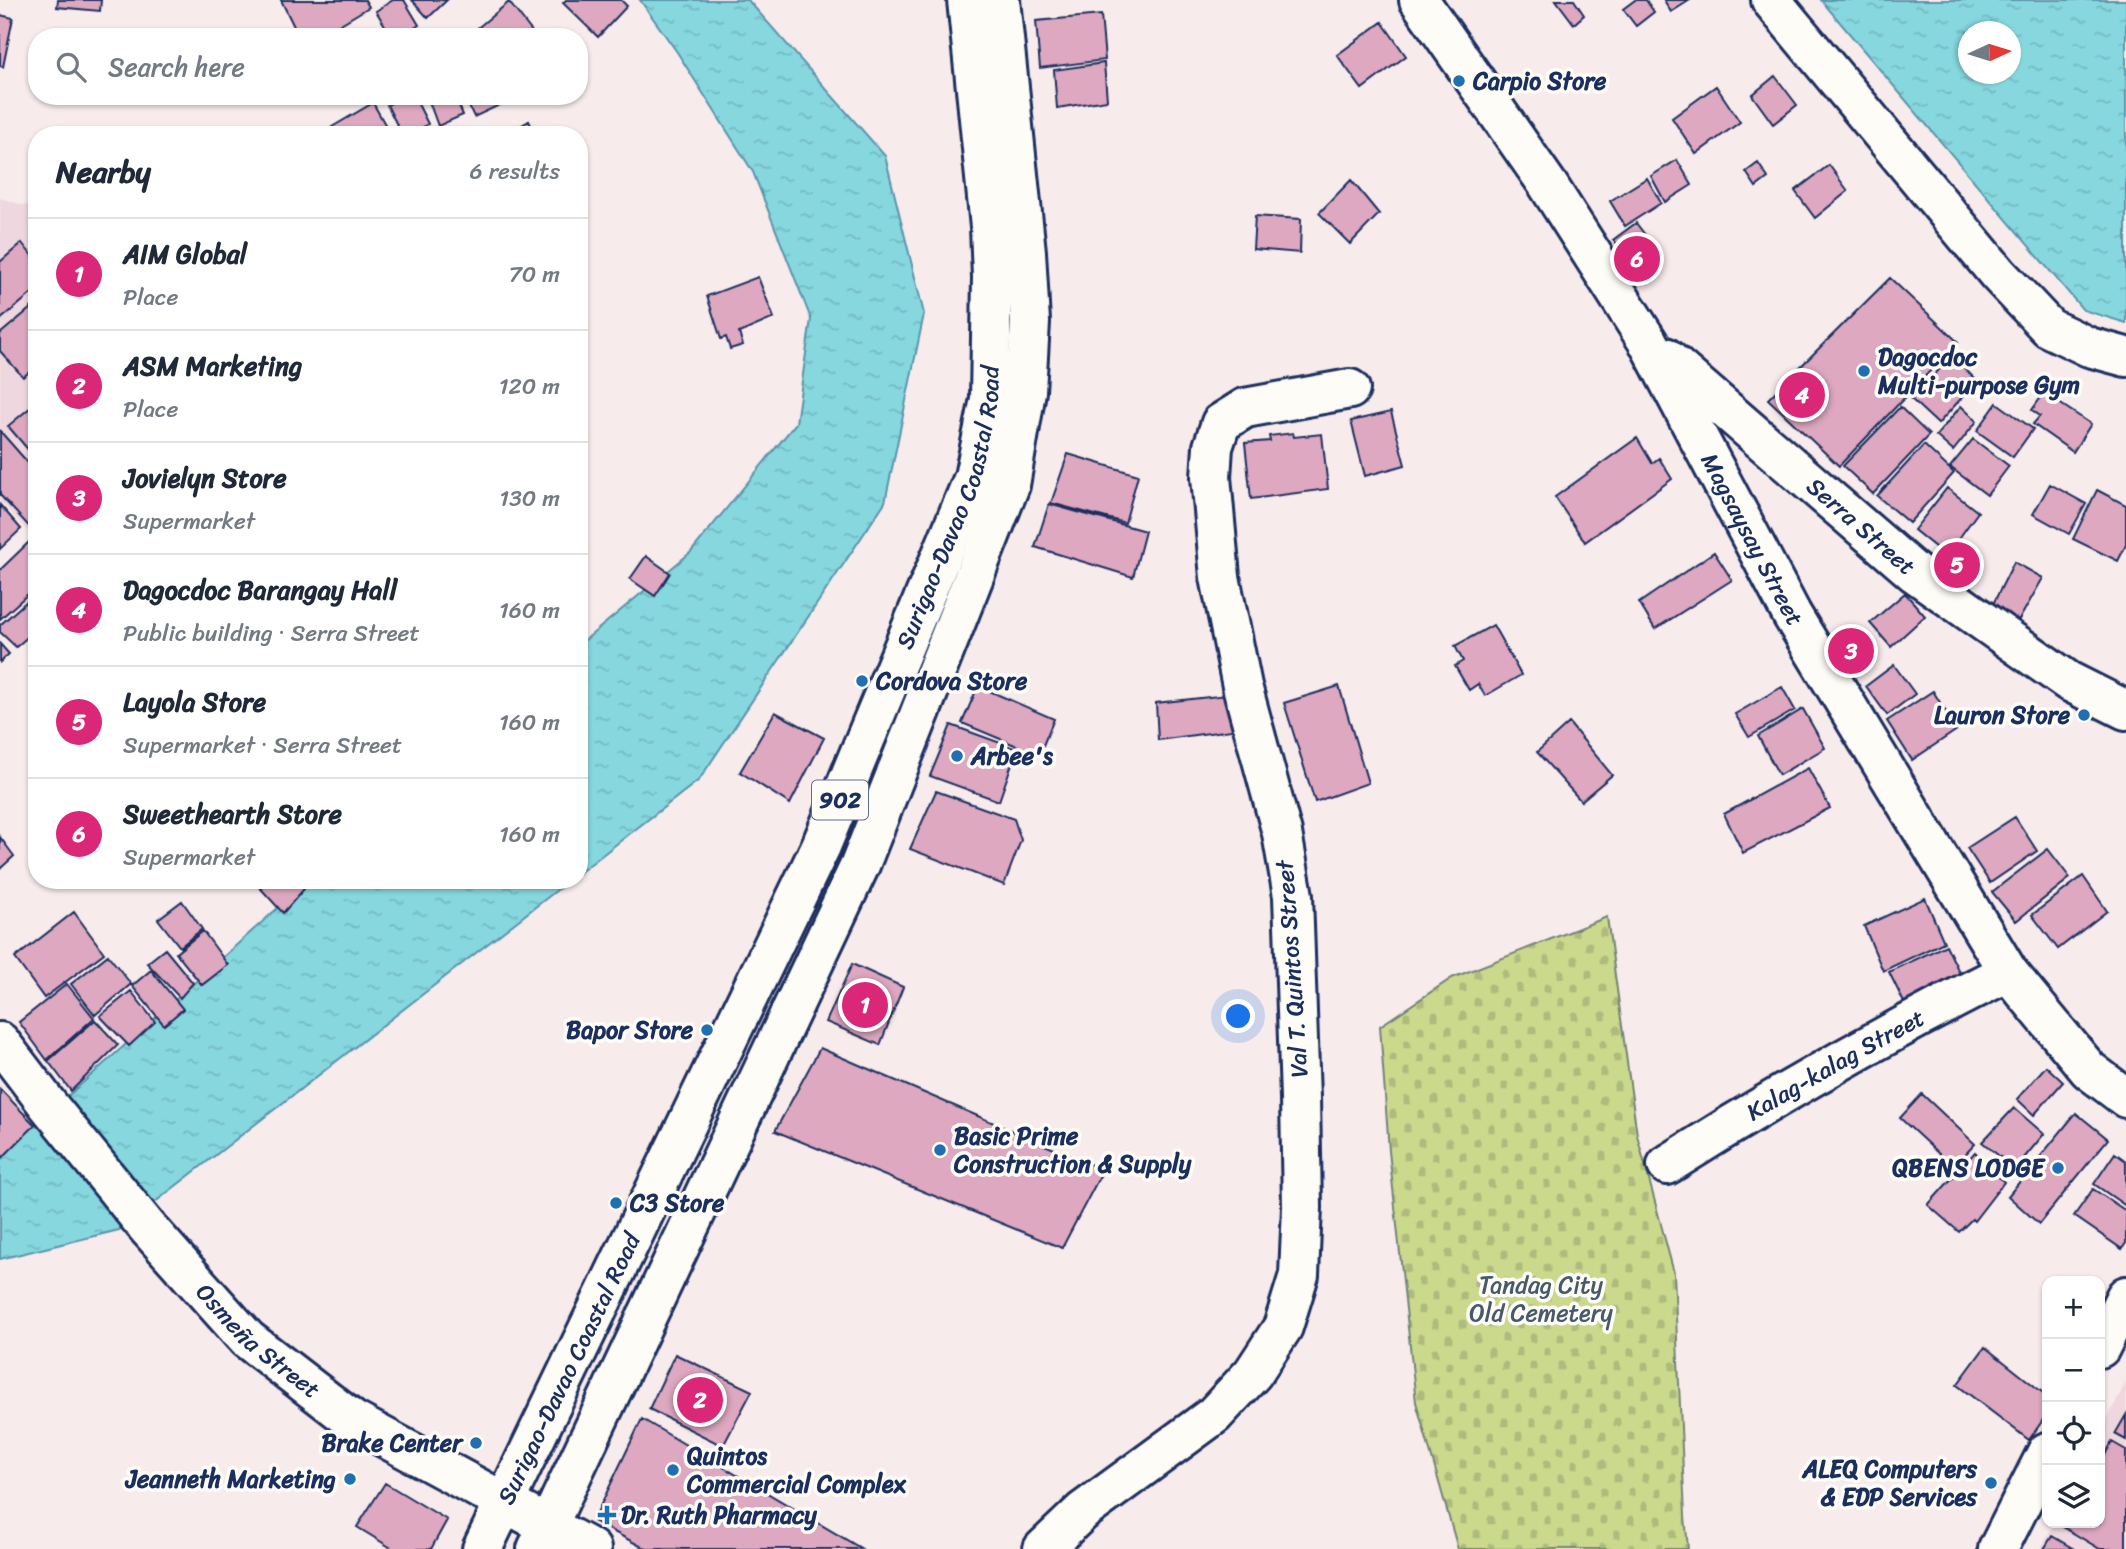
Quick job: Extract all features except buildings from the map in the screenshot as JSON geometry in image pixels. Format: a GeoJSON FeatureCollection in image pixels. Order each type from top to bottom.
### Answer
{"type":"FeatureCollection","features":[{"type":"Feature","properties":{"kind":"main road","name":"Surigao-Davao Coastal Road"},"geometry":{"type":"LineString","coordinates":[[543,1538],[860,865],[1010,485],[1026,391],[1030,322],[990,227],[967,0]]}},
{"type":"Feature","properties":{"kind":"main road","name":"Surigao-Davao Coastal Road"},"geometry":{"type":"LineString","coordinates":[[482,1549],[821,846],[974,477],[990,399],[1009,277],[1000,0]]}},
{"type":"Feature","properties":{"kind":"main road","name":"Magsaysay Street"},"geometry":{"type":"LineString","coordinates":[[1419,0],[1548,185],[1648,342],[1792,615],[2008,972],[2089,1070],[2126,1098]]}},
{"type":"Feature","properties":{"kind":"main road"},"geometry":{"type":"LineString","coordinates":[[1771,0],[1998,274],[2049,328],[2089,347],[2126,357]]}},
{"type":"Feature","properties":{"kind":"main road","name":"Serra Street"},"geometry":{"type":"LineString","coordinates":[[1648,342],[1915,573],[2068,681],[2126,710]]}},
{"type":"Feature","properties":{"kind":"main road","name":"Val T. Quintos Street"},"geometry":{"type":"LineString","coordinates":[[1043,1549],[1083,1511],[1154,1461],[1222,1407],[1253,1373],[1283,1327],[1299,1275],[1302,1207],[1293,896],[1282,833],[1242,686],[1220,577],[1211,477],[1213,447],[1221,424],[1245,408],[1350,389]]}},
{"type":"Feature","properties":{"kind":"main road"},"geometry":{"type":"LineString","coordinates":[[821,846],[860,865]]}},
{"type":"Feature","properties":{"kind":"main road","name":"Kalag-kalag Street"},"geometry":{"type":"LineString","coordinates":[[1667,1165],[1752,1111],[1961,995],[2008,972]]}},
{"type":"Feature","properties":{"kind":"main road","name":"Osmeña Street"},"geometry":{"type":"LineString","coordinates":[[0,1042],[146,1227],[247,1339],[352,1420],[504,1502],[543,1538],[591,1549]]}},
{"type":"Feature","properties":{"kind":"main road"},"geometry":{"type":"LineString","coordinates":[[2104,1339],[2126,1296]]}},
{"type":"Feature","properties":{"kind":"main road"},"geometry":{"type":"LineString","coordinates":[[1998,1549],[2042,1462]]}},
{"type":"Feature","properties":{"kind":"shaded area"},"geometry":{"type":"Polygon","coordinates":[[[0,198],[28,205],[28,531],[0,501],[0,198]]]}},
{"type":"Feature","properties":{"kind":"shaded area"},"geometry":{"type":"Polygon","coordinates":[[[2126,1382],[2126,1549],[2041,1549],[2052,1528],[2105,1528],[2105,1423],[2126,1382]]]}},
{"type":"Feature","properties":{"kind":"green space","name":"Tandag City Old Cemetery"},"geometry":{"type":"Polygon","coordinates":[[[1607,917],[1637,1135],[1674,1273],[1688,1549],[1458,1549],[1416,1402],[1389,1151],[1380,1026],[1452,978],[1607,917]]]}},
{"type":"Feature","properties":{"kind":"water"},"geometry":{"type":"Polygon","coordinates":[[[640,0],[748,0],[885,156],[924,314],[885,502],[699,780],[588,866],[588,638],[691,552],[796,423],[811,319],[753,172],[677,52],[640,0]]]}},
{"type":"Feature","properties":{"kind":"water"},"geometry":{"type":"Polygon","coordinates":[[[1821,0],[2126,0],[2126,323],[2083,310],[1821,0]]]}},
{"type":"Feature","properties":{"kind":"water"},"geometry":{"type":"Polygon","coordinates":[[[299,889],[558,889],[119,1230],[0,1259],[0,1157],[299,889]]]}},
{"type":"Feature","properties":{"kind":"place","name":"Carpio Store"},"geometry":{"type":"Point","coordinates":[1459,81]}},
{"type":"Feature","properties":{"kind":"place","name":"Sweethearth Store"},"geometry":{"type":"Point","coordinates":[1637,259]}},
{"type":"Feature","properties":{"kind":"place","name":"Dagocdoc Multi-purpose Gym"},"geometry":{"type":"Point","coordinates":[1864,371]}},
{"type":"Feature","properties":{"kind":"place","name":"Dagocdoc Barangay Hall"},"geometry":{"type":"Point","coordinates":[1802,395]}},
{"type":"Feature","properties":{"kind":"place","name":"Layola Store"},"geometry":{"type":"Point","coordinates":[1957,565]}},
{"type":"Feature","properties":{"kind":"place","name":"Jovielyn Store"},"geometry":{"type":"Point","coordinates":[1851,651]}},
{"type":"Feature","properties":{"kind":"place","name":"Cordova Store"},"geometry":{"type":"Point","coordinates":[862,681]}},
{"type":"Feature","properties":{"kind":"place","name":"Lauron Store"},"geometry":{"type":"Point","coordinates":[2084,715]}},
{"type":"Feature","properties":{"kind":"place","name":"Arbee's"},"geometry":{"type":"Point","coordinates":[957,756]}},
{"type":"Feature","properties":{"kind":"place","name":"AIM Global"},"geometry":{"type":"Point","coordinates":[865,1005]}},
{"type":"Feature","properties":{"kind":"place","name":"Bapor Store"},"geometry":{"type":"Point","coordinates":[707,1030]}},
{"type":"Feature","properties":{"kind":"place","name":"Basic Prime Construction & Supply"},"geometry":{"type":"Point","coordinates":[940,1150]}},
{"type":"Feature","properties":{"kind":"place","name":"QBENS LODGE"},"geometry":{"type":"Point","coordinates":[2058,1168]}},
{"type":"Feature","properties":{"kind":"place","name":"C3 Store"},"geometry":{"type":"Point","coordinates":[616,1203]}},
{"type":"Feature","properties":{"kind":"place","name":"ASM Marketing"},"geometry":{"type":"Point","coordinates":[700,1400]}},
{"type":"Feature","properties":{"kind":"place","name":"Brake Center"},"geometry":{"type":"Point","coordinates":[476,1443]}},
{"type":"Feature","properties":{"kind":"place","name":"Quintos Commercial Complex"},"geometry":{"type":"Point","coordinates":[673,1470]}},
{"type":"Feature","properties":{"kind":"place","name":"Jeanneth Marketing"},"geometry":{"type":"Point","coordinates":[350,1479]}},
{"type":"Feature","properties":{"kind":"place","name":"ALEQ Computers & EDP Services"},"geometry":{"type":"Point","coordinates":[1991,1483]}},
{"type":"Feature","properties":{"kind":"place","name":"Dr. Ruth Pharmacy"},"geometry":{"type":"Point","coordinates":[607,1515]}}]}
